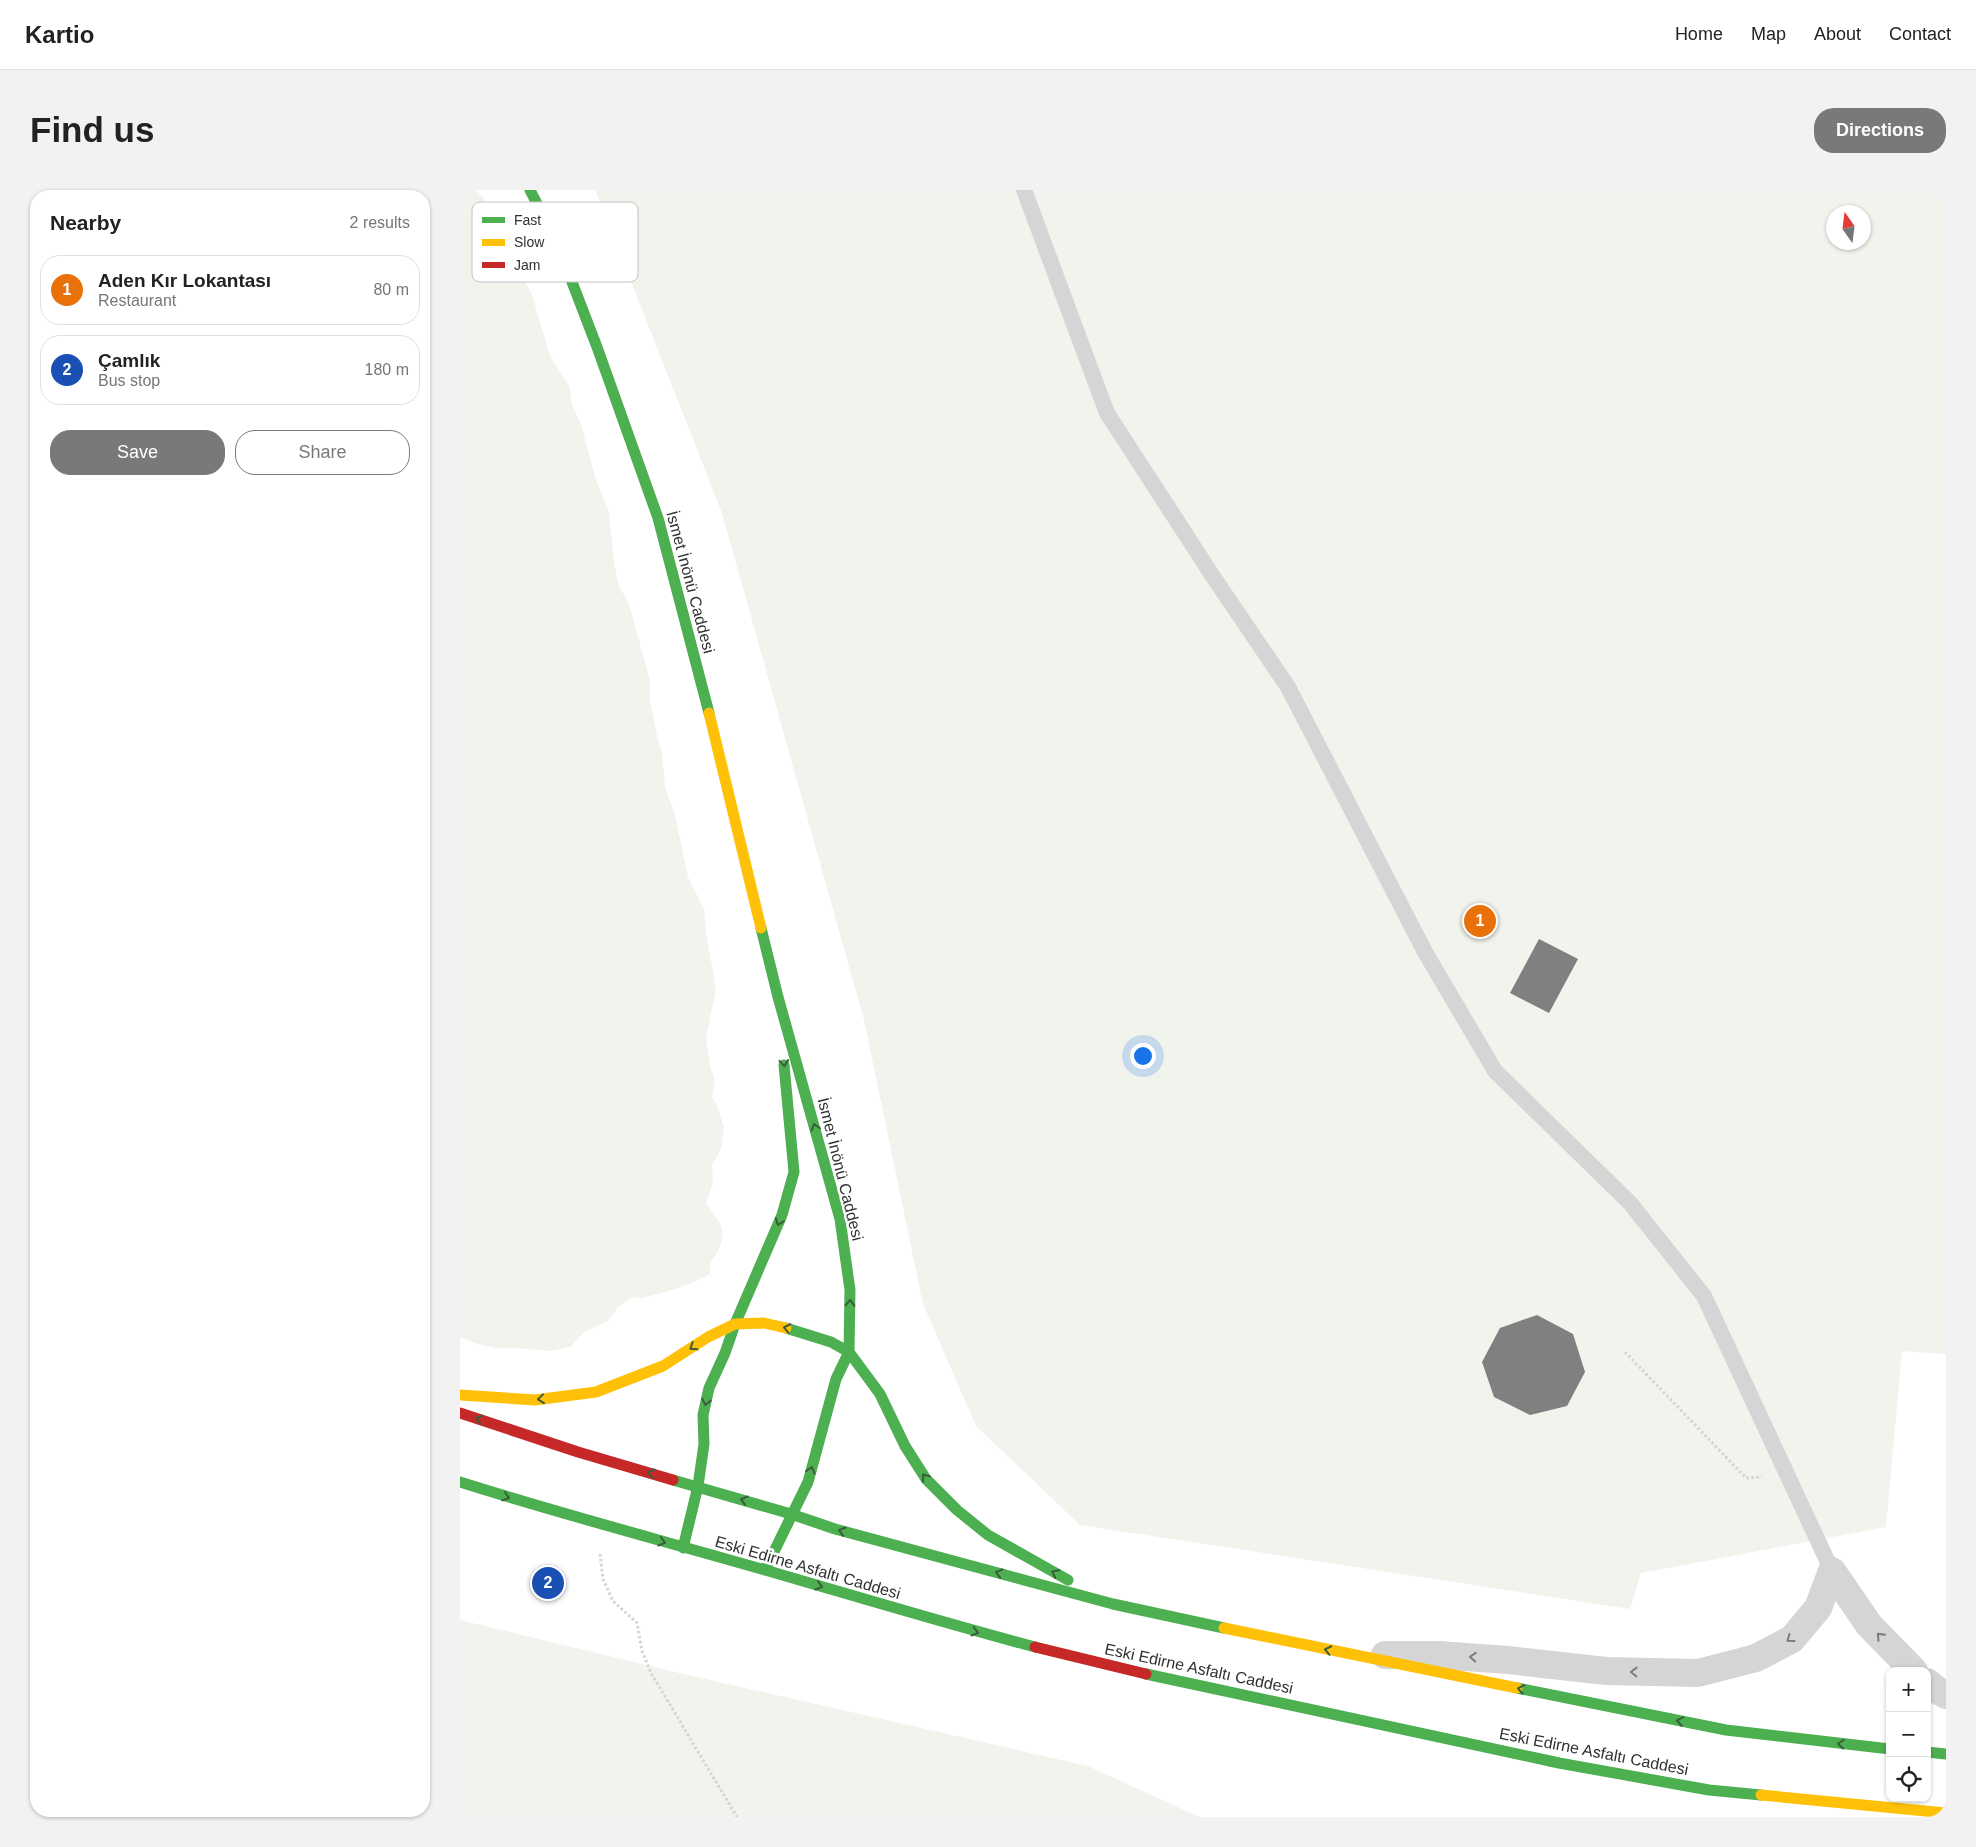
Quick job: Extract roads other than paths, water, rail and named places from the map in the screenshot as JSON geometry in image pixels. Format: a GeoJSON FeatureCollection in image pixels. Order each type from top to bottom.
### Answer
{"type":"FeatureCollection","features":[{"type":"Feature","properties":{"kind":"main road","name":"İsmet İnönü Caddesi"},"geometry":{"type":"LineString","coordinates":[[530,190],[536,202]]}},
{"type":"Feature","properties":{"kind":"main road","name":"İsmet İnönü Caddesi"},"geometry":{"type":"LineString","coordinates":[[572,282],[658,518],[716,739],[778,997],[840,1218],[850,1290],[849,1352]]}},
{"type":"Feature","properties":{"kind":"main road","name":"İsmet İnönü Caddesi"},"geometry":{"type":"LineString","coordinates":[[683,1548],[698,1486],[704,1444],[703,1415],[709,1388],[782,1215],[794,1172],[778,997]]}},
{"type":"Feature","properties":{"kind":"main road"},"geometry":{"type":"LineString","coordinates":[[460,1395],[534,1400],[596,1392],[663,1366],[708,1337],[735,1324],[764,1323],[796,1330],[831,1342],[849,1352],[880,1394],[905,1446],[926,1479],[957,1510],[988,1535],[1030,1560],[1113,1604]]}},
{"type":"Feature","properties":{"kind":"main road"},"geometry":{"type":"LineString","coordinates":[[765,1570],[808,1482],[836,1379],[849,1352]]}},
{"type":"Feature","properties":{"kind":"main road"},"geometry":{"type":"LineString","coordinates":[[460,1413],[578,1452],[791,1514],[835,1530],[1113,1604],[1347,1654],[1726,1730],[1821,1742],[1886,1748]]}},
{"type":"Feature","properties":{"kind":"main road","name":"Eski Edirne Asfaltı Caddesi"},"geometry":{"type":"LineString","coordinates":[[460,1482],[938,1622],[1104,1665],[1559,1763],[1709,1790],[1946,1813]]}},
{"type":"Feature","properties":{"kind":"main road"},"geometry":{"type":"LineString","coordinates":[[1931,1752],[1946,1754]]}},
{"type":"Feature","properties":{"kind":"street"},"geometry":{"type":"LineString","coordinates":[[1347,1654],[1438,1655],[1508,1660],[1606,1671],[1698,1673],[1756,1658],[1792,1639],[1818,1608],[1832,1571]]}},
{"type":"Feature","properties":{"kind":"street"},"geometry":{"type":"LineString","coordinates":[[1832,1571],[1869,1625],[1910,1667]]}},
{"type":"Feature","properties":{"kind":"street"},"geometry":{"type":"LineString","coordinates":[[1931,1686],[1946,1695]]}},
{"type":"Feature","properties":{"kind":"lane"},"geometry":{"type":"LineString","coordinates":[[1024,190],[1107,413],[1212,575],[1288,687],[1425,952],[1495,1071],[1630,1203],[1704,1296],[1832,1571]]}},
{"type":"Feature","properties":{"kind":"place","name":"Aden Kır Lokantası"},"geometry":{"type":"Point","coordinates":[1480,921]}},
{"type":"Feature","properties":{"kind":"place","name":"Çamlık"},"geometry":{"type":"Point","coordinates":[548,1583]}}]}
